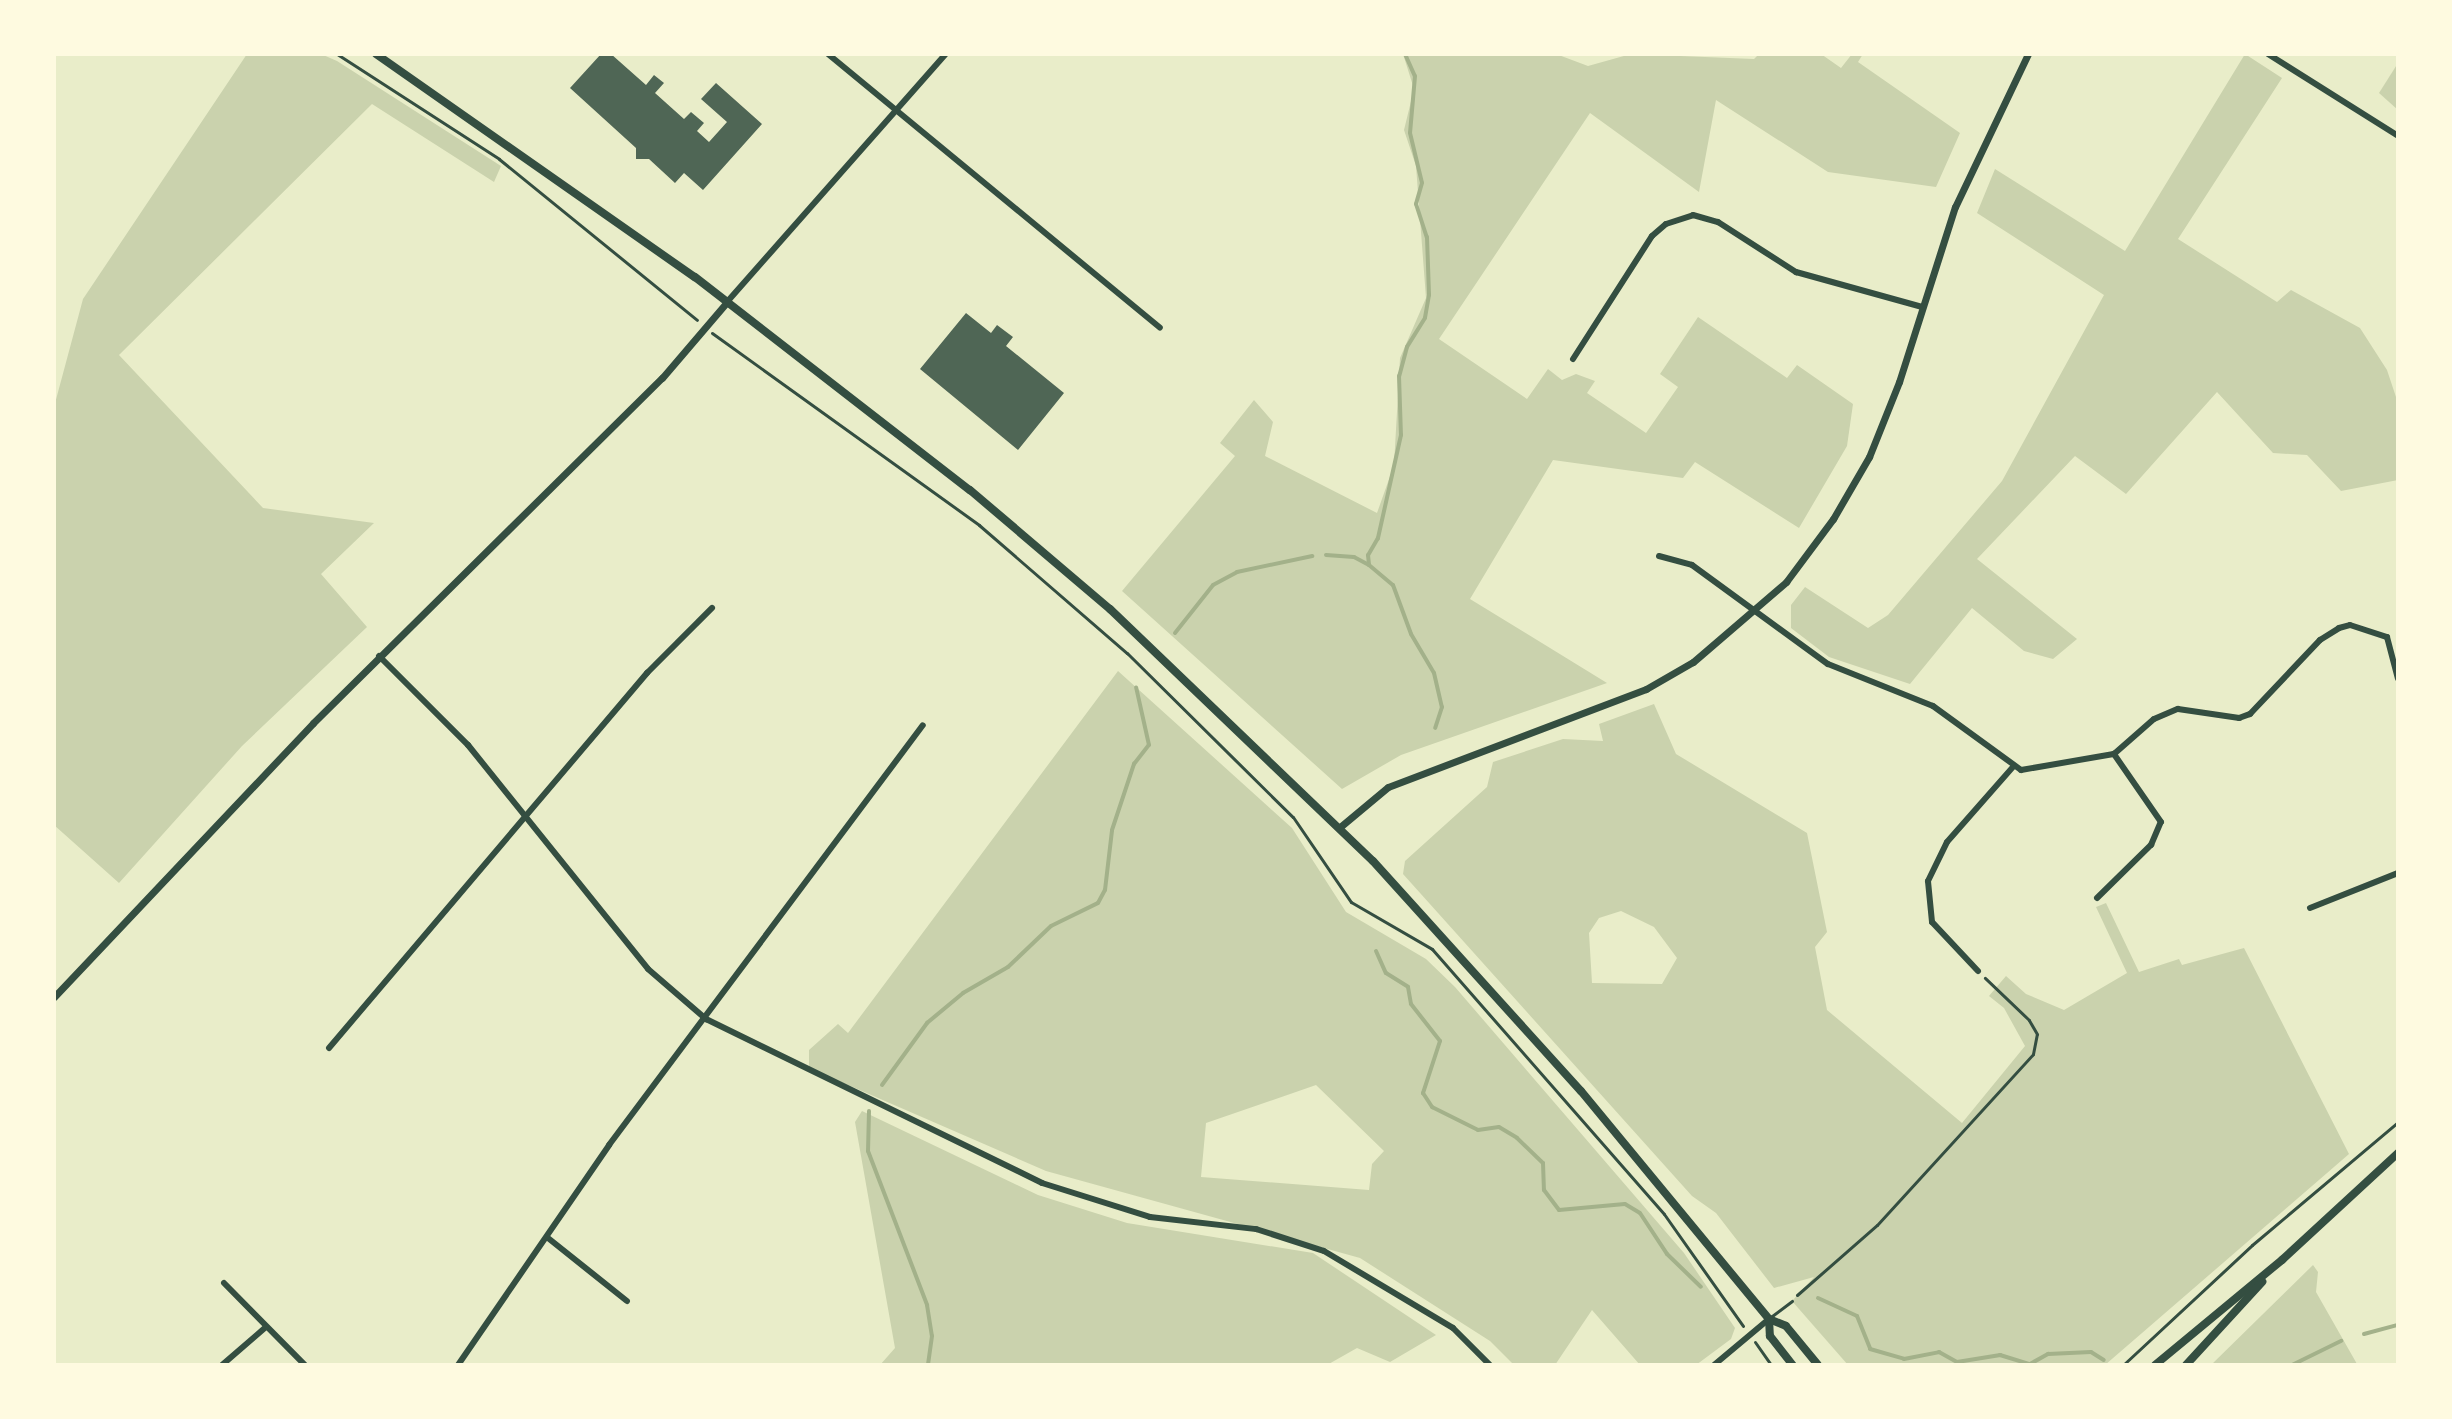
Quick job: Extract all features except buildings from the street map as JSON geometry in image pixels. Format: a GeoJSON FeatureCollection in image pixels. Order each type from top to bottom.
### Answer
{"type":"FeatureCollection","features":[{"type":"Feature","properties":{"kind":"main road"},"geometry":{"type":"LineString","coordinates":[[376,54],[563,180],[727,302],[1044,553],[1340,827],[1581,1091],[1769,1319],[1786,1326],[1818,1365]]}},
{"type":"Feature","properties":{"kind":"main road"},"geometry":{"type":"LineString","coordinates":[[2155,1365],[2282,1260],[2398,1153]]}},
{"type":"Feature","properties":{"kind":"main road"},"geometry":{"type":"LineString","coordinates":[[2186,1365],[2282,1260]]}},
{"type":"Feature","properties":{"kind":"main road"},"geometry":{"type":"LineString","coordinates":[[1769,1319],[1770,1336],[1793,1365]]}},
{"type":"Feature","properties":{"kind":"street"},"geometry":{"type":"LineString","coordinates":[[828,54],[894,113],[1160,328]]}},
{"type":"Feature","properties":{"kind":"street"},"geometry":{"type":"LineString","coordinates":[[54,997],[379,656],[662,378],[946,54]]}},
{"type":"Feature","properties":{"kind":"street"},"geometry":{"type":"LineString","coordinates":[[1340,827],[1388,787],[1646,689],[1693,662],[1758,608],[1811,551],[1858,479],[1895,395],[1969,170],[2028,54]]}},
{"type":"Feature","properties":{"kind":"street"},"geometry":{"type":"LineString","coordinates":[[2268,54],[2398,136]]}},
{"type":"Feature","properties":{"kind":"street"},"geometry":{"type":"LineString","coordinates":[[1573,359],[1652,236],[1666,224],[1693,215],[1718,222],[1796,272],[1922,307]]}},
{"type":"Feature","properties":{"kind":"street"},"geometry":{"type":"LineString","coordinates":[[1659,556],[1692,565],[1758,608],[1828,664],[1933,706],[2013,767],[2040,771],[2114,754],[2166,712],[2250,714],[2320,640],[2350,625],[2387,637],[2398,679]]}},
{"type":"Feature","properties":{"kind":"street"},"geometry":{"type":"LineString","coordinates":[[329,1048],[647,673],[712,608]]}},
{"type":"Feature","properties":{"kind":"street"},"geometry":{"type":"LineString","coordinates":[[379,656],[468,745],[648,969],[706,1019],[1042,1183],[1150,1217],[1256,1229],[1324,1251],[1453,1328],[1490,1365]]}},
{"type":"Feature","properties":{"kind":"street"},"geometry":{"type":"LineString","coordinates":[[458,1365],[609,1145],[923,725]]}},
{"type":"Feature","properties":{"kind":"street"},"geometry":{"type":"LineString","coordinates":[[2097,898],[2151,845],[2161,822],[2114,754]]}},
{"type":"Feature","properties":{"kind":"street"},"geometry":{"type":"LineString","coordinates":[[1978,971],[1932,922],[1928,881],[1947,842],[2013,767]]}},
{"type":"Feature","properties":{"kind":"street"},"geometry":{"type":"LineString","coordinates":[[2310,908],[2398,873]]}},
{"type":"Feature","properties":{"kind":"street"},"geometry":{"type":"LineString","coordinates":[[548,1238],[627,1301]]}},
{"type":"Feature","properties":{"kind":"street"},"geometry":{"type":"LineString","coordinates":[[224,1283],[305,1365]]}},
{"type":"Feature","properties":{"kind":"street"},"geometry":{"type":"LineString","coordinates":[[1714,1365],[1769,1319]]}},
{"type":"Feature","properties":{"kind":"street"},"geometry":{"type":"LineString","coordinates":[[222,1365],[266,1327]]}},
{"type":"Feature","properties":{"kind":"lane"},"geometry":{"type":"LineString","coordinates":[[1769,1319],[1792,1301]]}},
{"type":"Feature","properties":{"kind":"path"},"geometry":{"type":"LineString","coordinates":[[337,54],[499,159],[706,328],[979,525],[1127,653],[1293,817],[1351,902],[1432,949],[1664,1214],[1771,1365]]}},
{"type":"Feature","properties":{"kind":"path"},"geometry":{"type":"LineString","coordinates":[[1792,1301],[1877,1225],[2033,1054],[2037,1034],[2029,1020],[1978,971]]}},
{"type":"Feature","properties":{"kind":"path"},"geometry":{"type":"LineString","coordinates":[[2123,1365],[2252,1245],[2398,1122]]}},
{"type":"Feature","properties":{"kind":"green space"},"geometry":{"type":"Polygon","coordinates":[[[247,54],[321,54],[337,61],[501,166],[494,182],[372,104],[119,355],[263,508],[374,523],[321,574],[367,627],[242,746],[119,883],[54,825],[54,407],[83,299],[247,54]]]}},
{"type":"Feature","properties":{"kind":"green space"},"geometry":{"type":"Polygon","coordinates":[[[1403,54],[1556,54],[1588,66],[1631,54],[1754,59],[1759,54],[1821,54],[1841,68],[1852,54],[1863,54],[1858,62],[1960,133],[1936,187],[1828,172],[1716,100],[1699,192],[1590,113],[1439,339],[1527,399],[1548,369],[1562,380],[1576,374],[1595,381],[1587,393],[1646,433],[1678,387],[1660,374],[1698,317],[1787,378],[1797,365],[1853,404],[1847,446],[1799,528],[1695,462],[1683,478],[1553,460],[1470,599],[1607,683],[1401,755],[1342,789],[1122,591],[1235,456],[1220,443],[1254,400],[1273,422],[1265,456],[1377,513],[1394,465],[1400,358],[1426,298],[1416,166],[1404,130],[1414,89],[1403,54]]]}},
{"type":"Feature","properties":{"kind":"green space"},"geometry":{"type":"Polygon","coordinates":[[[2245,54],[2282,78],[2178,239],[2277,302],[2291,290],[2360,328],[2387,370],[2398,403],[2398,480],[2341,491],[2307,455],[2273,453],[2217,392],[2126,494],[2075,456],[1977,559],[2077,639],[2053,659],[2024,651],[1972,608],[1910,684],[1829,657],[1791,628],[1791,605],[1805,587],[1868,628],[1888,615],[2002,481],[2104,295],[1977,213],[1995,169],[2125,251],[2245,54]]]}},
{"type":"Feature","properties":{"kind":"green space"},"geometry":{"type":"Polygon","coordinates":[[[2398,63],[2398,110],[2379,93],[2398,63]]]}},
{"type":"Feature","properties":{"kind":"green space"},"geometry":{"type":"Polygon","coordinates":[[[1118,671],[1292,828],[1346,912],[1426,959],[1455,987],[1684,1253],[1735,1328],[1731,1339],[1696,1365],[1640,1365],[1592,1310],[1555,1365],[1514,1365],[1490,1341],[1360,1258],[1046,1171],[809,1068],[809,1050],[838,1024],[848,1033],[1118,671]],[[1316,1085],[1206,1123],[1201,1177],[1369,1190],[1372,1164],[1384,1151],[1316,1085]]]}},
{"type":"Feature","properties":{"kind":"green space"},"geometry":{"type":"Polygon","coordinates":[[[1654,704],[1676,754],[1807,833],[1827,932],[1815,947],[1827,1010],[1962,1123],[2025,1046],[2004,1008],[1989,996],[2006,976],[2026,994],[2064,1010],[2127,973],[2096,907],[2106,903],[2139,972],[2179,959],[2182,965],[2244,948],[2349,1154],[2105,1365],[1848,1365],[1792,1301],[1814,1277],[1774,1288],[1716,1213],[1692,1196],[1403,874],[1405,861],[1487,787],[1493,762],[1563,739],[1603,741],[1599,724],[1654,704]],[[1621,911],[1599,918],[1589,933],[1592,983],[1662,984],[1677,958],[1654,927],[1621,911]]]}},
{"type":"Feature","properties":{"kind":"green space"},"geometry":{"type":"Polygon","coordinates":[[[862,1111],[1038,1195],[1127,1223],[1313,1253],[1436,1335],[1390,1362],[1357,1348],[1327,1365],[880,1365],[895,1348],[855,1122],[862,1111]]]}},
{"type":"Feature","properties":{"kind":"green space"},"geometry":{"type":"Polygon","coordinates":[[[2313,1265],[2318,1272],[2316,1292],[2357,1364],[2211,1365],[2313,1265]]]}},
{"type":"Feature","properties":{"kind":"waterway"},"geometry":{"type":"LineString","coordinates":[[1405,54],[1415,76],[1410,133],[1422,183],[1416,204],[1427,237],[1429,295],[1425,318],[1407,347],[1399,376],[1401,435],[1378,538],[1368,555],[1369,565],[1393,585],[1411,634],[1434,673],[1442,707],[1435,728]]}},
{"type":"Feature","properties":{"kind":"waterway"},"geometry":{"type":"LineString","coordinates":[[1326,555],[1354,557],[1369,565]]}},
{"type":"Feature","properties":{"kind":"waterway"},"geometry":{"type":"LineString","coordinates":[[1175,633],[1213,585],[1237,572],[1312,556]]}},
{"type":"Feature","properties":{"kind":"waterway"},"geometry":{"type":"LineString","coordinates":[[882,1085],[927,1023],[963,993],[1008,967],[1051,926],[1098,903],[1105,890],[1112,830],[1134,764],[1149,745],[1136,687]]}},
{"type":"Feature","properties":{"kind":"waterway"},"geometry":{"type":"LineString","coordinates":[[1376,951],[1386,973],[1408,987],[1411,1004],[1440,1041],[1423,1093],[1432,1107],[1478,1130],[1499,1127],[1517,1138],[1543,1163],[1544,1190],[1559,1210],[1625,1204],[1640,1213],[1667,1254],[1701,1287]]}},
{"type":"Feature","properties":{"kind":"waterway"},"geometry":{"type":"LineString","coordinates":[[869,1111],[868,1151],[927,1305],[932,1336],[928,1365]]}},
{"type":"Feature","properties":{"kind":"waterway"},"geometry":{"type":"LineString","coordinates":[[1818,1298],[1857,1316],[1870,1349],[1904,1359],[1939,1352],[1957,1362],[2000,1355],[2030,1364],[2048,1354],[2091,1352],[2104,1360]]}},
{"type":"Feature","properties":{"kind":"waterway"},"geometry":{"type":"LineString","coordinates":[[2364,1334],[2398,1325]]}},
{"type":"Feature","properties":{"kind":"waterway"},"geometry":{"type":"LineString","coordinates":[[2292,1365],[2341,1341]]}}]}
